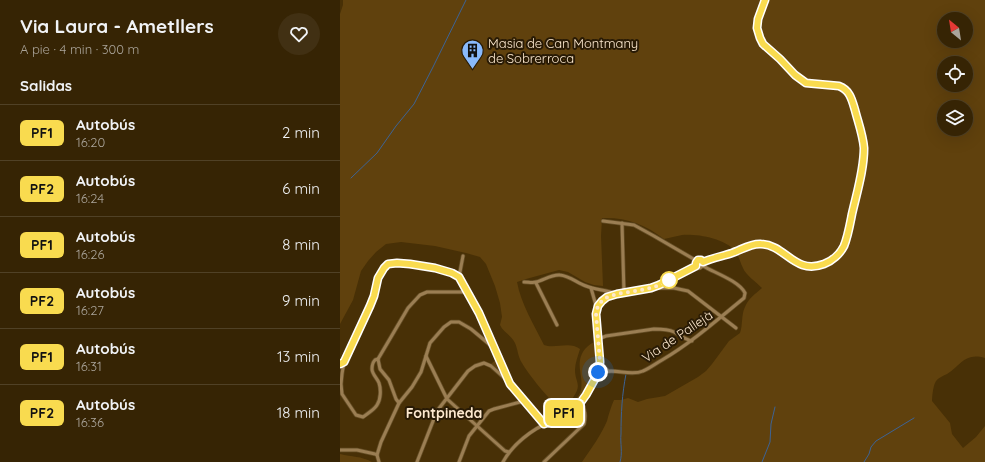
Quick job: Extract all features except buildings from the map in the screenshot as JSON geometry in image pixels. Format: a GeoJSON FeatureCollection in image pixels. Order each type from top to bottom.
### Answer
{"type":"FeatureCollection","features":[{"type":"Feature","properties":{"kind":"street"},"geometry":{"type":"LineString","coordinates":[[603,221],[634,225],[697,261],[700,260],[703,262],[753,244],[760,243],[777,248],[793,261],[807,266],[826,263],[835,258],[840,252],[847,234],[864,160],[863,138],[851,97],[843,87],[806,83],[795,75],[763,44],[757,28],[758,19],[764,0]]}},
{"type":"Feature","properties":{"kind":"street"},"geometry":{"type":"LineString","coordinates":[[622,223],[624,293]]}},
{"type":"Feature","properties":{"kind":"street"},"geometry":{"type":"LineString","coordinates":[[459,277],[463,256]]}},
{"type":"Feature","properties":{"kind":"street"},"geometry":{"type":"LineString","coordinates":[[696,266],[697,261]]}},
{"type":"Feature","properties":{"kind":"street"},"geometry":{"type":"LineString","coordinates":[[651,288],[696,266],[697,268],[700,268],[703,266],[703,262]]}},
{"type":"Feature","properties":{"kind":"street"},"geometry":{"type":"LineString","coordinates":[[468,292],[427,292],[420,295],[408,308],[378,360],[375,360],[372,364],[372,370],[380,390],[380,398],[377,405],[363,417],[356,415],[342,394],[341,384],[344,362],[372,301],[378,278],[386,266],[397,263],[435,268],[452,273],[459,277],[468,292],[479,313],[510,384]]}},
{"type":"Feature","properties":{"kind":"street","name":"Via de Pallejà"},"geometry":{"type":"LineString","coordinates":[[608,371],[632,373],[642,372],[692,341],[744,298],[745,294],[742,288],[703,266]]}},
{"type":"Feature","properties":{"kind":"street"},"geometry":{"type":"LineString","coordinates":[[524,282],[536,282],[560,275],[591,288],[617,294]]}},
{"type":"Feature","properties":{"kind":"street"},"geometry":{"type":"LineString","coordinates":[[536,282],[557,325]]}},
{"type":"Feature","properties":{"kind":"street"},"geometry":{"type":"LineString","coordinates":[[591,288],[597,309]]}},
{"type":"Feature","properties":{"kind":"street"},"geometry":{"type":"LineString","coordinates":[[503,462],[515,445],[544,424],[550,422],[581,402],[586,395],[596,377],[600,362],[596,314],[597,309],[602,301],[610,296],[651,288],[674,288],[688,291],[736,328]]}},
{"type":"Feature","properties":{"kind":"street"},"geometry":{"type":"LineString","coordinates":[[379,462],[377,455],[381,442],[399,403],[412,387],[421,372],[430,343],[444,328],[451,322],[459,322],[471,329],[495,349]]}},
{"type":"Feature","properties":{"kind":"street"},"geometry":{"type":"LineString","coordinates":[[598,343],[601,338],[606,336],[661,329],[673,332],[684,339],[692,341]]}},
{"type":"Feature","properties":{"kind":"street"},"geometry":{"type":"LineString","coordinates":[[597,331],[606,336]]}},
{"type":"Feature","properties":{"kind":"street"},"geometry":{"type":"LineString","coordinates":[[683,346],[684,339]]}},
{"type":"Feature","properties":{"kind":"street"},"geometry":{"type":"LineString","coordinates":[[426,356],[446,399],[505,451],[509,452]]}},
{"type":"Feature","properties":{"kind":"street"},"geometry":{"type":"LineString","coordinates":[[378,360],[380,369],[389,380],[399,403]]}},
{"type":"Feature","properties":{"kind":"street"},"geometry":{"type":"LineString","coordinates":[[340,364],[344,362]]}},
{"type":"Feature","properties":{"kind":"street"},"geometry":{"type":"LineString","coordinates":[[596,377],[608,371],[600,362]]}},
{"type":"Feature","properties":{"kind":"street"},"geometry":{"type":"LineString","coordinates":[[417,462],[437,411],[468,371],[475,366],[484,363],[491,366],[510,384],[544,424]]}},
{"type":"Feature","properties":{"kind":"street"},"geometry":{"type":"LineString","coordinates":[[459,462],[469,436],[489,412],[494,409],[524,401]]}},
{"type":"Feature","properties":{"kind":"street"},"geometry":{"type":"LineString","coordinates":[[544,462],[584,424],[584,408],[581,402]]}},
{"type":"Feature","properties":{"kind":"street"},"geometry":{"type":"LineString","coordinates":[[340,450],[357,450],[377,455]]}},
{"type":"Feature","properties":{"kind":"shaded area"},"geometry":{"type":"Polygon","coordinates":[[[343,0],[985,0],[985,358],[968,358],[947,374],[939,378],[934,385],[932,401],[950,423],[952,434],[963,448],[976,437],[985,426],[985,462],[582,462],[605,426],[614,400],[628,398],[638,402],[665,396],[706,371],[729,341],[740,333],[746,304],[762,288],[744,270],[735,251],[724,243],[718,240],[695,235],[682,235],[664,239],[650,229],[627,220],[602,218],[601,236],[603,286],[585,282],[568,272],[559,270],[517,282],[525,306],[544,345],[567,345],[580,349],[575,367],[578,389],[572,400],[565,406],[556,404],[540,388],[521,361],[513,340],[501,327],[502,317],[500,303],[495,286],[486,264],[480,257],[435,246],[401,242],[386,244],[376,252],[361,271],[353,300],[340,324],[340,14],[343,0]]]}},
{"type":"Feature","properties":{"kind":"shaded area"},"geometry":{"type":"Polygon","coordinates":[[[595,342],[598,361],[595,374],[590,385],[578,401],[568,408],[581,390],[580,359],[582,354],[587,347],[595,342]]]}},
{"type":"Feature","properties":{"kind":"shaded area"},"geometry":{"type":"Polygon","coordinates":[[[498,358],[506,377],[491,364],[498,358]]]}},
{"type":"Feature","properties":{"kind":"shaded area"},"geometry":{"type":"Polygon","coordinates":[[[340,454],[368,460],[372,462],[340,462],[340,454]]]}},
{"type":"Feature","properties":{"kind":"waterway"},"geometry":{"type":"LineString","coordinates":[[351,178],[377,153],[414,104],[466,0]]}},
{"type":"Feature","properties":{"kind":"waterway"},"geometry":{"type":"LineString","coordinates":[[620,462],[622,404],[626,374]]}},
{"type":"Feature","properties":{"kind":"waterway"},"geometry":{"type":"LineString","coordinates":[[762,462],[770,442],[771,424],[775,407]]}},
{"type":"Feature","properties":{"kind":"waterway"},"geometry":{"type":"LineString","coordinates":[[864,462],[871,447],[876,441],[914,418]]}},
{"type":"Feature","properties":{"kind":"bus line","name":"PF1"},"geometry":{"type":"LineString","coordinates":[[340,364],[344,362],[370,306],[378,278],[384,268],[388,264],[402,263],[435,268],[452,273],[459,277],[479,313],[510,384],[544,424],[550,422],[581,402],[596,377],[600,362],[596,312],[600,303],[607,297],[651,288],[696,266],[698,260],[703,262],[753,244],[760,243],[773,246],[793,261],[807,266],[819,265],[835,258],[844,245],[860,179],[864,160],[863,138],[851,97],[843,87],[806,83],[799,79],[763,44],[757,28],[758,19],[765,0]]}},
{"type":"Feature","properties":{"kind":"place","name":"Masia de Can Montmany de Sobrerroca"},"geometry":{"type":"Point","coordinates":[472,70]}},
{"type":"Feature","properties":{"kind":"district","name":"Fontpineda"},"geometry":{"type":"Point","coordinates":[444,413]}},
{"type":"Feature","properties":{"kind":"route"},"geometry":{"type":"LineString","coordinates":[[598,372],[600,362],[596,314],[600,303],[610,296],[651,288],[669,280]]}}]}
